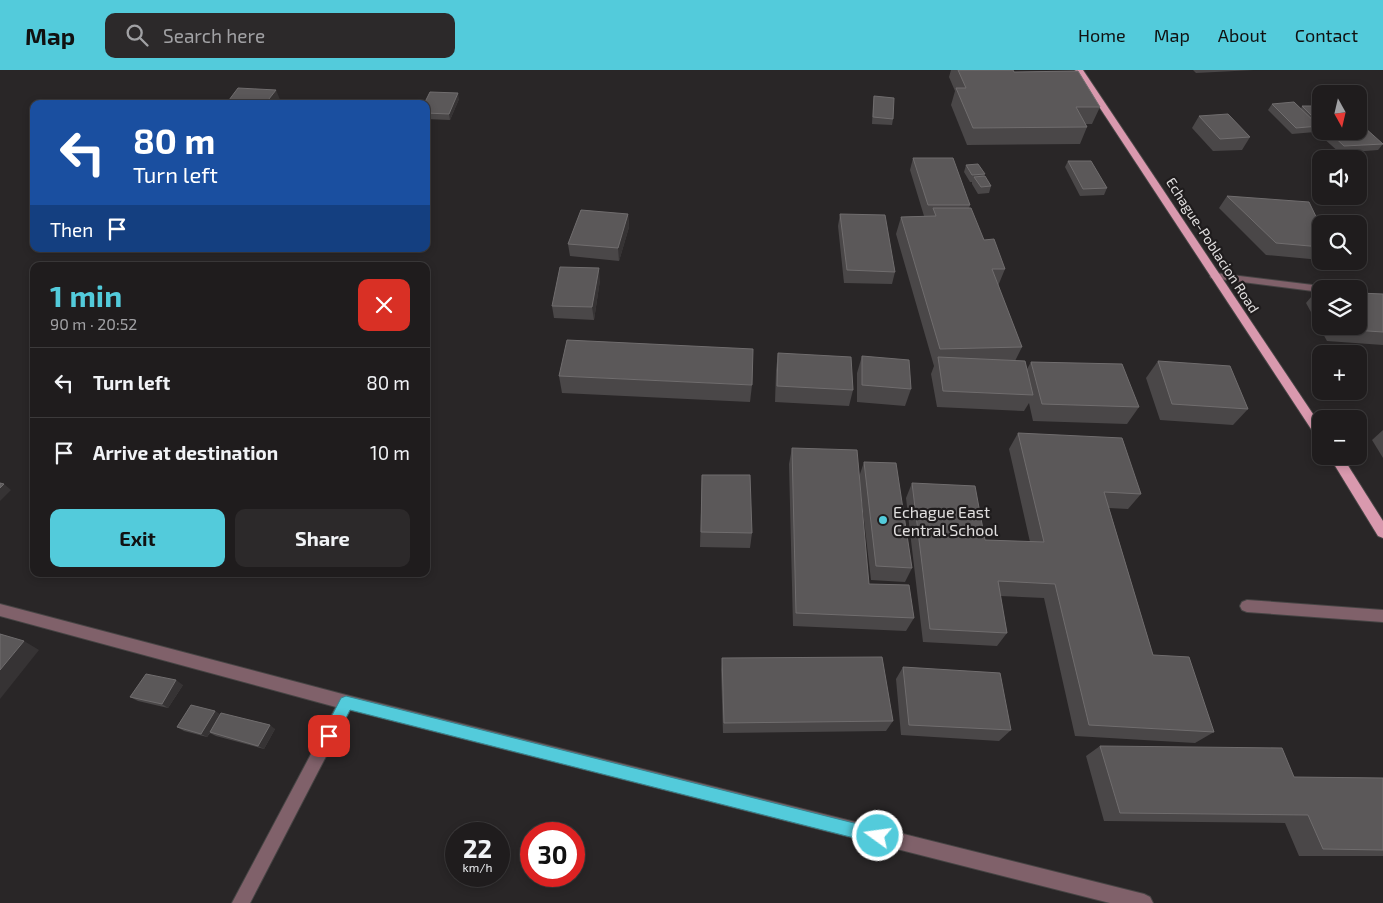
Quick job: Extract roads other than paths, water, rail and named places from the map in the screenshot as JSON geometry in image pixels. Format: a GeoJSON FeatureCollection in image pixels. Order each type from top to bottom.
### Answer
{"type":"FeatureCollection","features":[{"type":"Feature","properties":{"kind":"main road","name":"Echague-Poblacion Road"},"geometry":{"type":"LineString","coordinates":[[1080,70],[1312,422]]}},
{"type":"Feature","properties":{"kind":"main road"},"geometry":{"type":"LineString","coordinates":[[1341,465],[1383,532]]}},
{"type":"Feature","properties":{"kind":"street"},"geometry":{"type":"LineString","coordinates":[[1215,276],[1312,288]]}},
{"type":"Feature","properties":{"kind":"street"},"geometry":{"type":"LineString","coordinates":[[1247,606],[1383,616]]}},
{"type":"Feature","properties":{"kind":"street"},"geometry":{"type":"LineString","coordinates":[[0,610],[346,702],[1144,903]]}},
{"type":"Feature","properties":{"kind":"street"},"geometry":{"type":"LineString","coordinates":[[241,903],[346,702]]}},
{"type":"Feature","properties":{"kind":"place","name":"Echague East Central School"},"geometry":{"type":"Point","coordinates":[883,520]}}]}
